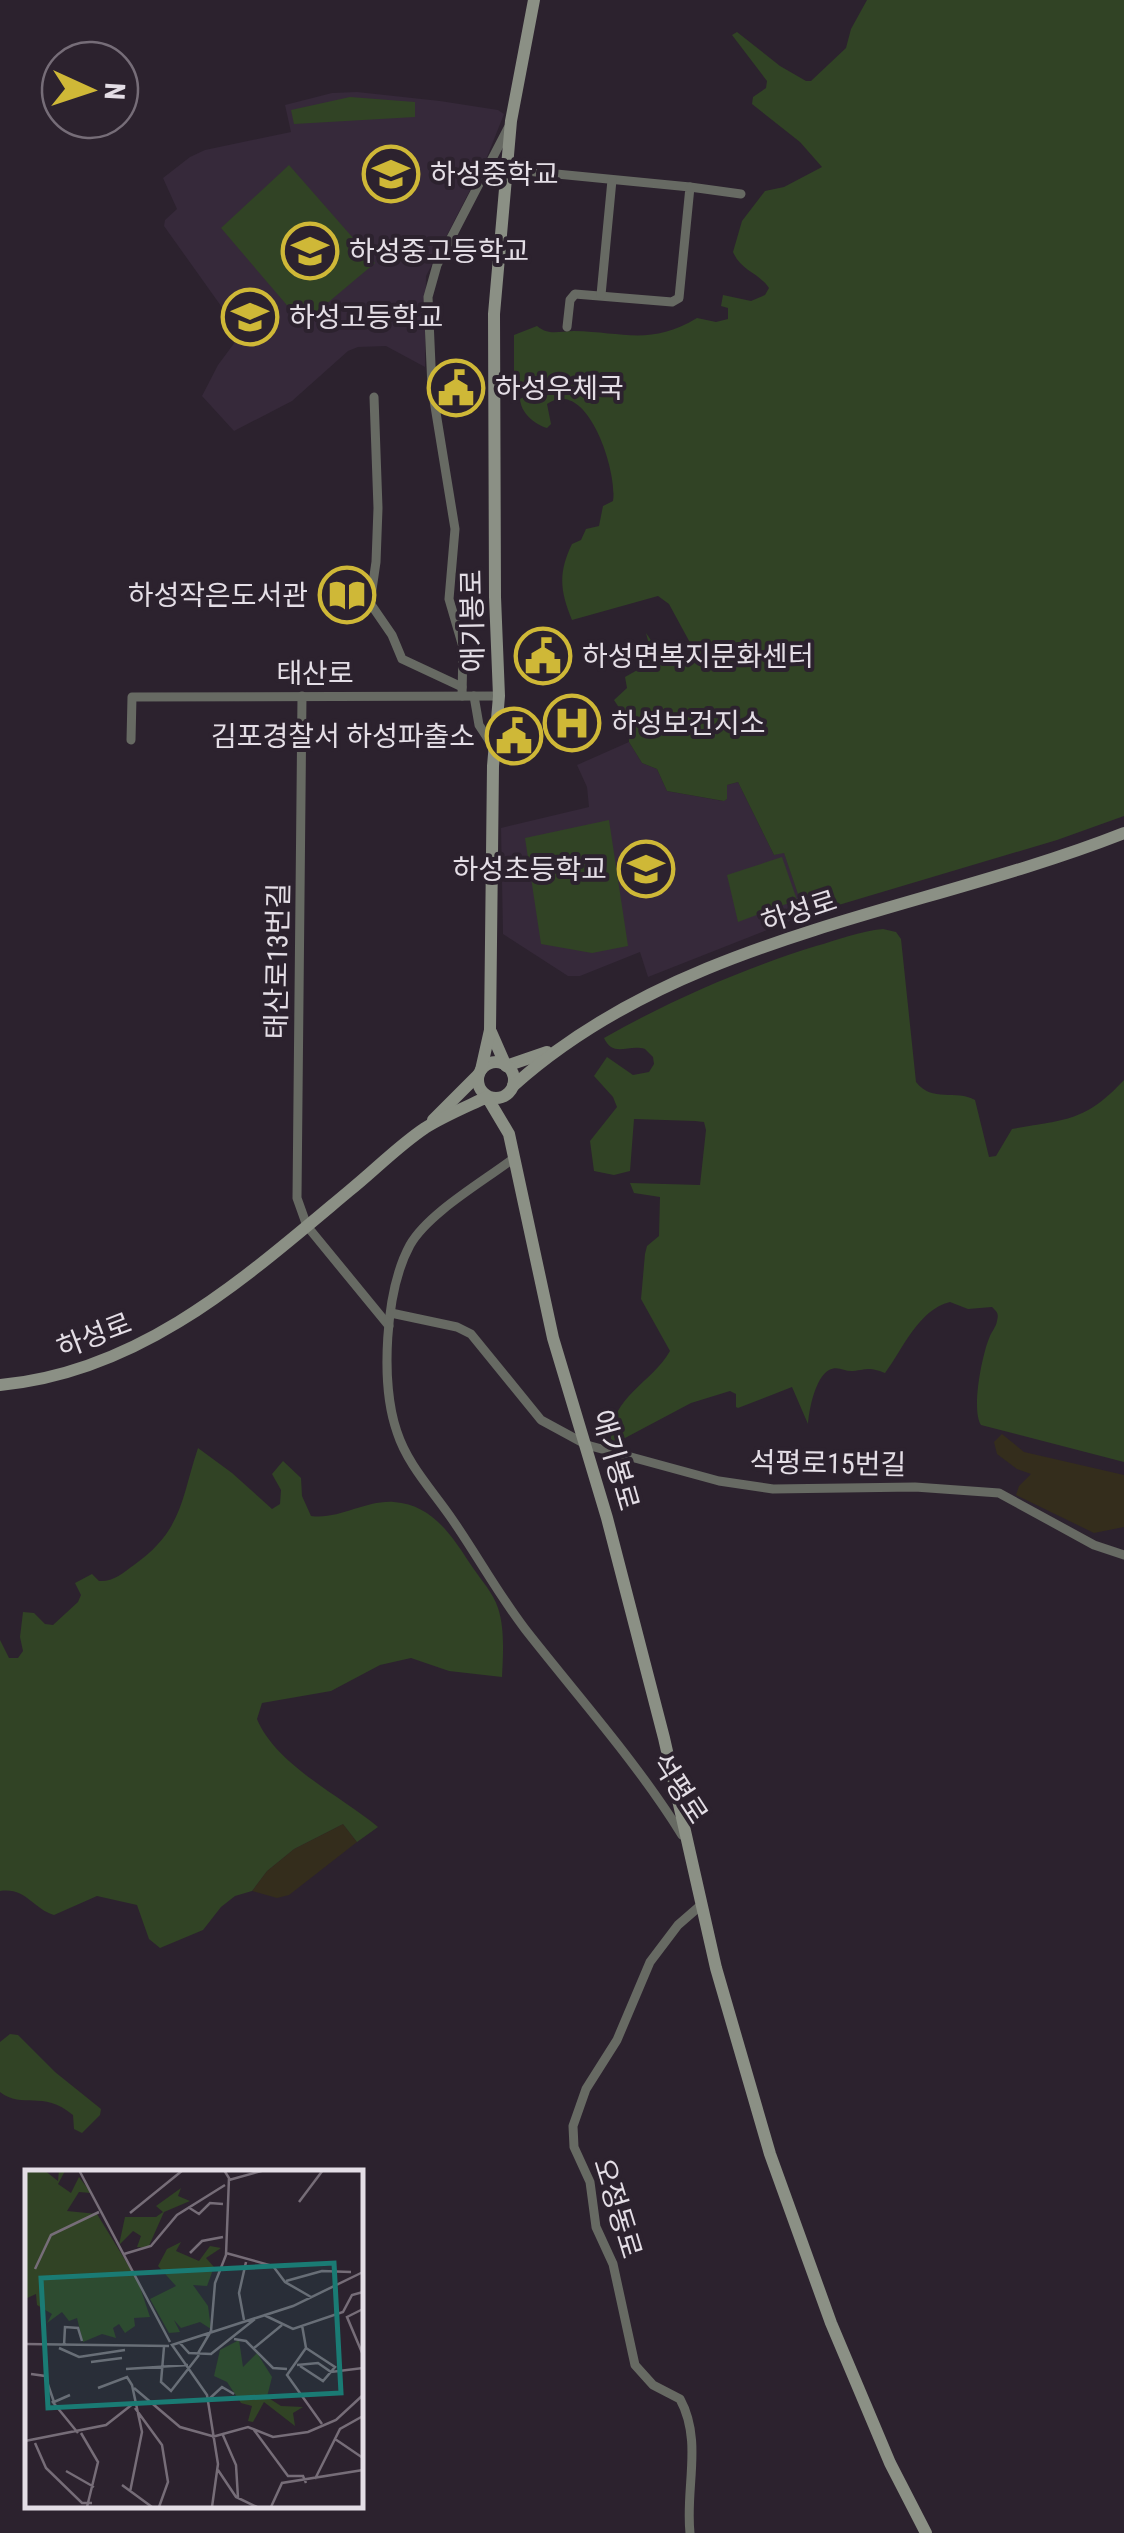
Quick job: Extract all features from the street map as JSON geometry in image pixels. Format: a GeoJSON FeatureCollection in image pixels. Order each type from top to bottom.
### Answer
{"type":"FeatureCollection","features":[{"type":"Feature","properties":{"kind":"street","name":"애기봉로"},"geometry":{"type":"LineString","coordinates":[[480,1073],[490,1030],[498,696],[493,343],[511,122],[534,0]]}},
{"type":"Feature","properties":{"kind":"street"},"geometry":{"type":"LineString","coordinates":[[462,691],[463,647],[449,599],[455,530],[432,388],[428,297],[437,265],[511,122]]}},
{"type":"Feature","properties":{"kind":"street"},"geometry":{"type":"LineString","coordinates":[[506,170],[741,194]]}},
{"type":"Feature","properties":{"kind":"street"},"geometry":{"type":"LineString","coordinates":[[600,295],[612,180]]}},
{"type":"Feature","properties":{"kind":"street"},"geometry":{"type":"LineString","coordinates":[[566,327],[571,296],[579,293],[672,302],[679,298],[690,187]]}},
{"type":"Feature","properties":{"kind":"street","name":"태산로"},"geometry":{"type":"LineString","coordinates":[[374,396],[377,522],[370,603],[392,635],[402,659],[474,696],[498,696]]}},
{"type":"Feature","properties":{"kind":"street","name":"태산로"},"geometry":{"type":"LineString","coordinates":[[131,740],[132,697],[462,691]]}},
{"type":"Feature","properties":{"kind":"street","name":"태산로13번길"},"geometry":{"type":"LineString","coordinates":[[302,696],[296,1198],[307,1226]]}},
{"type":"Feature","properties":{"kind":"street"},"geometry":{"type":"LineString","coordinates":[[474,696],[480,725],[494,748]]}},
{"type":"Feature","properties":{"kind":"street","name":"하성로"},"geometry":{"type":"LineString","coordinates":[[511,1089],[556,1049],[637,1002],[718,964],[1124,834]]}},
{"type":"Feature","properties":{"kind":"street"},"geometry":{"type":"LineString","coordinates":[[490,1030],[513,1074],[509,1134]]}},
{"type":"Feature","properties":{"kind":"street"},"geometry":{"type":"LineString","coordinates":[[424,1129],[490,1063],[506,1066],[556,1049]]}},
{"type":"Feature","properties":{"kind":"street"},"geometry":{"type":"LineString","coordinates":[[480,1073],[479,1088],[487,1097],[500,1098],[511,1089]]}},
{"type":"Feature","properties":{"kind":"street","name":"애기봉로"},"geometry":{"type":"LineString","coordinates":[[487,1097],[509,1134],[553,1338],[588,1445],[664,1738],[687,1843]]}},
{"type":"Feature","properties":{"kind":"street","name":"하성로"},"geometry":{"type":"LineString","coordinates":[[0,1385],[72,1372],[155,1338],[242,1278],[424,1129],[487,1097]]}},
{"type":"Feature","properties":{"kind":"street","name":"석평로"},"geometry":{"type":"LineString","coordinates":[[514,1158],[418,1234],[403,1262],[389,1326],[390,1402],[404,1449],[522,1625],[628,1754],[687,1843],[716,1968],[793,2223],[878,2436],[926,2533]]}},
{"type":"Feature","properties":{"kind":"street"},"geometry":{"type":"LineString","coordinates":[[307,1226],[389,1326]]}},
{"type":"Feature","properties":{"kind":"street","name":"석평로15번길"},"geometry":{"type":"LineString","coordinates":[[391,1313],[471,1334],[541,1420],[588,1445],[719,1480],[773,1490],[915,1487],[1000,1493],[1094,1545],[1124,1555]]}},
{"type":"Feature","properties":{"kind":"street","name":"오정동로"},"geometry":{"type":"LineString","coordinates":[[690,2533],[691,2424],[680,2399],[653,2385],[635,2365],[612,2264],[596,2227],[590,2182],[572,2137],[586,2089],[617,2040],[650,1962],[678,1925],[701,1905]]}},
{"type":"Feature","properties":{"kind":"shaded area","name":"하성중고등학교"},"geometry":{"type":"Polygon","coordinates":[[[332,93],[440,101],[504,114],[487,157],[426,276],[425,367],[386,346],[358,347],[348,351],[292,401],[234,431],[202,396],[241,334],[164,226],[177,209],[163,178],[205,150],[291,132],[285,105],[332,93]]]}},
{"type":"Feature","properties":{"kind":"shaded area","name":"하성초등학교"},"geometry":{"type":"Polygon","coordinates":[[[629,742],[642,763],[657,769],[667,791],[723,801],[727,799],[727,785],[738,782],[774,855],[784,852],[805,915],[648,977],[640,952],[580,976],[568,976],[503,934],[501,828],[589,807],[587,787],[577,765],[629,742]]]}},
{"type":"Feature","properties":{"kind":"shaded area"},"geometry":{"type":"Polygon","coordinates":[[[1002,1434],[1024,1452],[1124,1475],[1124,1527],[1094,1533],[1016,1495],[1031,1474],[997,1454],[994,1442],[1002,1434]]]}},
{"type":"Feature","properties":{"kind":"shaded area"},"geometry":{"type":"Polygon","coordinates":[[[343,1824],[357,1842],[289,1895],[277,1898],[252,1891],[267,1871],[294,1849],[343,1824]]]}},
{"type":"Feature","properties":{"kind":"green space"},"geometry":{"type":"Polygon","coordinates":[[[867,0],[1124,0],[1124,816],[1057,840],[805,915],[784,853],[774,855],[738,782],[727,785],[724,801],[667,791],[657,769],[642,763],[629,742],[629,723],[614,700],[627,688],[625,677],[648,664],[651,652],[646,633],[668,665],[692,658],[694,650],[669,604],[658,596],[572,620],[563,591],[564,564],[572,544],[581,540],[586,529],[599,526],[603,506],[613,501],[610,470],[597,431],[575,403],[562,399],[547,404],[551,424],[547,428],[526,413],[520,399],[529,390],[514,381],[514,335],[537,326],[550,332],[651,335],[697,318],[716,322],[728,319],[728,308],[721,306],[723,295],[751,301],[765,295],[769,288],[733,252],[742,221],[765,191],[784,187],[822,167],[800,142],[752,104],[767,81],[732,35],[737,32],[780,66],[811,81],[846,48],[851,29],[867,0]]]}},
{"type":"Feature","properties":{"kind":"green space"},"geometry":{"type":"Polygon","coordinates":[[[350,97],[415,102],[415,117],[294,124],[291,110],[350,97]]]}},
{"type":"Feature","properties":{"kind":"green space"},"geometry":{"type":"Polygon","coordinates":[[[289,165],[375,263],[306,321],[297,317],[221,228],[289,165]]]}},
{"type":"Feature","properties":{"kind":"green space"},"geometry":{"type":"Polygon","coordinates":[[[609,820],[628,946],[592,953],[541,944],[525,838],[609,820]]]}},
{"type":"Feature","properties":{"kind":"green space"},"geometry":{"type":"Polygon","coordinates":[[[782,857],[797,900],[738,922],[727,875],[782,857]]]}},
{"type":"Feature","properties":{"kind":"green space"},"geometry":{"type":"Polygon","coordinates":[[[883,929],[896,932],[901,939],[916,1082],[929,1092],[975,1100],[989,1157],[996,1156],[1012,1129],[1085,1112],[1124,1080],[1124,1462],[981,1425],[977,1407],[979,1382],[998,1314],[992,1307],[968,1309],[950,1302],[920,1322],[885,1373],[835,1368],[824,1374],[814,1395],[808,1424],[792,1387],[738,1408],[736,1394],[730,1391],[691,1403],[625,1438],[611,1439],[613,1424],[625,1401],[670,1351],[641,1299],[647,1246],[659,1236],[660,1197],[634,1193],[630,1183],[700,1185],[706,1130],[704,1122],[634,1119],[630,1171],[614,1175],[594,1171],[590,1141],[617,1107],[594,1076],[607,1057],[633,1075],[649,1072],[654,1064],[645,1049],[616,1049],[604,1038],[734,975],[816,946],[883,929]]]}},
{"type":"Feature","properties":{"kind":"green space"},"geometry":{"type":"Polygon","coordinates":[[[198,1448],[272,1509],[280,1504],[281,1490],[272,1474],[283,1461],[301,1478],[302,1496],[311,1516],[394,1502],[408,1504],[431,1516],[458,1545],[496,1603],[503,1633],[502,1677],[449,1671],[411,1658],[380,1665],[331,1691],[262,1703],[257,1719],[279,1751],[378,1827],[357,1842],[343,1824],[294,1849],[267,1871],[252,1891],[235,1896],[221,1907],[203,1930],[160,1948],[149,1939],[137,1905],[97,1896],[54,1915],[23,1895],[0,1891],[0,1640],[9,1658],[18,1658],[23,1651],[23,1612],[34,1613],[45,1624],[53,1625],[78,1602],[81,1595],[75,1583],[92,1574],[99,1581],[113,1578],[150,1552],[178,1512],[198,1448]]]}},
{"type":"Feature","properties":{"kind":"green space"},"geometry":{"type":"Polygon","coordinates":[[[10,2034],[18,2035],[101,2109],[82,2133],[74,2129],[73,2115],[62,2107],[17,2100],[0,2092],[0,2042],[10,2034]]]}},
{"type":"Feature","properties":{"kind":"place","name":"하성중학교"},"geometry":{"type":"Point","coordinates":[391,174]}},
{"type":"Feature","properties":{"kind":"place","name":"하성중고등학교"},"geometry":{"type":"Point","coordinates":[310,251]}},
{"type":"Feature","properties":{"kind":"place","name":"하성고등학교"},"geometry":{"type":"Point","coordinates":[250,317]}},
{"type":"Feature","properties":{"kind":"place","name":"하성우체국"},"geometry":{"type":"Point","coordinates":[456,388]}},
{"type":"Feature","properties":{"kind":"place","name":"하성작은도서관"},"geometry":{"type":"Point","coordinates":[347,595]}},
{"type":"Feature","properties":{"kind":"place","name":"하성면복지문화센터"},"geometry":{"type":"Point","coordinates":[543,656]}},
{"type":"Feature","properties":{"kind":"place","name":"하성보건지소"},"geometry":{"type":"Point","coordinates":[572,723]}},
{"type":"Feature","properties":{"kind":"place","name":"김포경찰서 하성파출소"},"geometry":{"type":"Point","coordinates":[514,736]}},
{"type":"Feature","properties":{"kind":"place","name":"하성초등학교"},"geometry":{"type":"Point","coordinates":[646,869]}}]}
